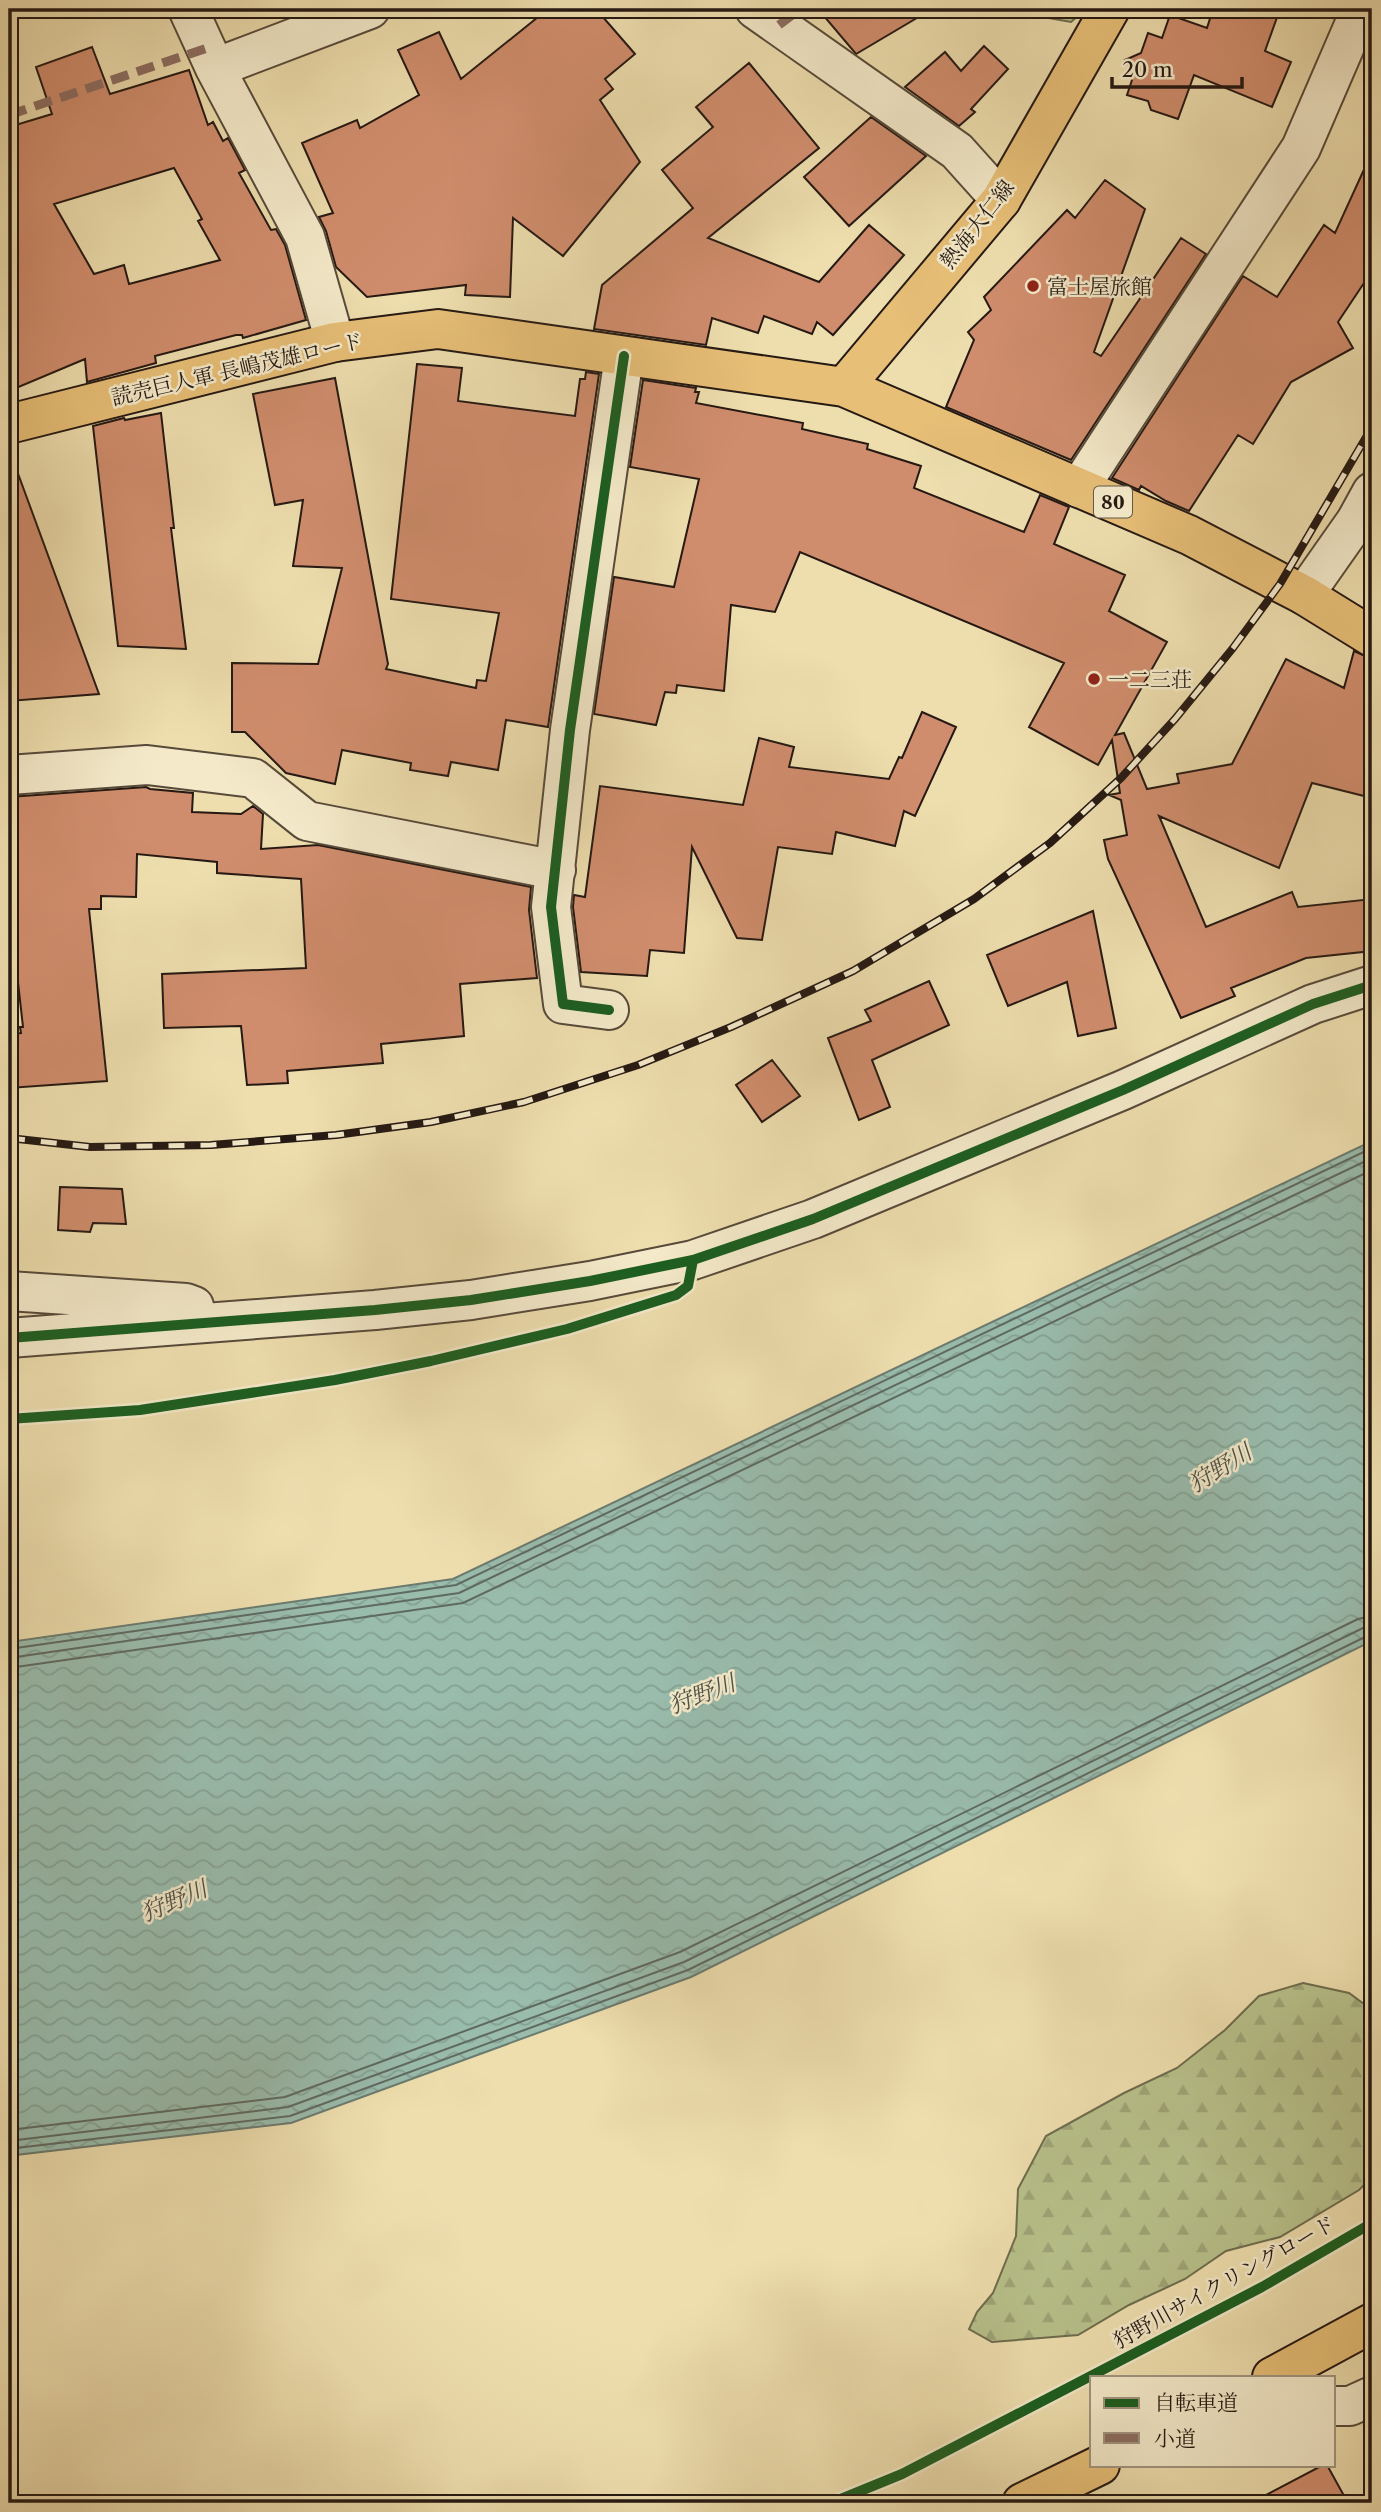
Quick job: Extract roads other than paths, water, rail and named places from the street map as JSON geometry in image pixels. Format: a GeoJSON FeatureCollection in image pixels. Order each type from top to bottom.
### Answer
{"type":"FeatureCollection","features":[{"type":"Feature","properties":{"kind":"main road","name":"熱海大仁線"},"geometry":{"type":"LineString","coordinates":[[844,387],[1001,200],[1110,9]]}},
{"type":"Feature","properties":{"kind":"main road","name":"読売巨人軍 長嶋茂雄ロード"},"geometry":{"type":"LineString","coordinates":[[9,424],[335,342],[438,329],[844,387],[1189,535],[1304,595],[1372,637]]}},
{"type":"Feature","properties":{"kind":"main road"},"geometry":{"type":"LineString","coordinates":[[1274,2376],[1372,2323]]}},
{"type":"Feature","properties":{"kind":"main road"},"geometry":{"type":"LineString","coordinates":[[1022,2503],[1098,2466]]}},
{"type":"Feature","properties":{"kind":"street"},"geometry":{"type":"LineString","coordinates":[[188,9],[215,68],[305,237],[335,342]]}},
{"type":"Feature","properties":{"kind":"street"},"geometry":{"type":"LineString","coordinates":[[215,68],[370,9]]}},
{"type":"Feature","properties":{"kind":"street"},"geometry":{"type":"LineString","coordinates":[[755,9],[957,151],[1001,200]]}},
{"type":"Feature","properties":{"kind":"street"},"geometry":{"type":"LineString","coordinates":[[1079,488],[1301,148],[1361,9]]}},
{"type":"Feature","properties":{"kind":"street"},"geometry":{"type":"LineString","coordinates":[[609,1010],[563,1004],[551,907],[570,730],[624,356]]}},
{"type":"Feature","properties":{"kind":"street"},"geometry":{"type":"LineString","coordinates":[[1304,595],[1356,521],[1372,492]]}},
{"type":"Feature","properties":{"kind":"street"},"geometry":{"type":"LineString","coordinates":[[9,775],[147,765],[253,778],[307,821],[556,870]]}},
{"type":"Feature","properties":{"kind":"street"},"geometry":{"type":"LineString","coordinates":[[9,1338],[471,1300],[590,1281],[693,1260],[813,1219],[1122,1090],[1313,1004],[1372,985]]}},
{"type":"Feature","properties":{"kind":"street"},"geometry":{"type":"LineString","coordinates":[[9,1291],[186,1303],[232,1320]]}},
{"type":"Feature","properties":{"kind":"street"},"geometry":{"type":"LineString","coordinates":[[1336,2406],[1350,2406],[1372,2396]]}},
{"type":"Feature","properties":{"kind":"water","name":"狩野川"},"geometry":{"type":"Polygon","coordinates":[[[1372,1141],[1372,1641],[691,1977],[291,2123],[16,2155],[9,2180],[9,1642],[453,1579],[1372,1141]]]}},
{"type":"Feature","properties":{"kind":"railway"},"geometry":{"type":"LineString","coordinates":[[9,1138],[90,1147],[211,1145],[336,1135],[431,1122],[524,1102],[638,1065],[731,1027],[853,971],[974,899],[1050,843],[1121,778],[1175,719],[1233,648],[1280,584],[1372,427]]}},
{"type":"Feature","properties":{"kind":"place","name":"富士屋旅館"},"geometry":{"type":"Point","coordinates":[1033,286]}},
{"type":"Feature","properties":{"kind":"place","name":"一二三荘"},"geometry":{"type":"Point","coordinates":[1094,679]}}]}
